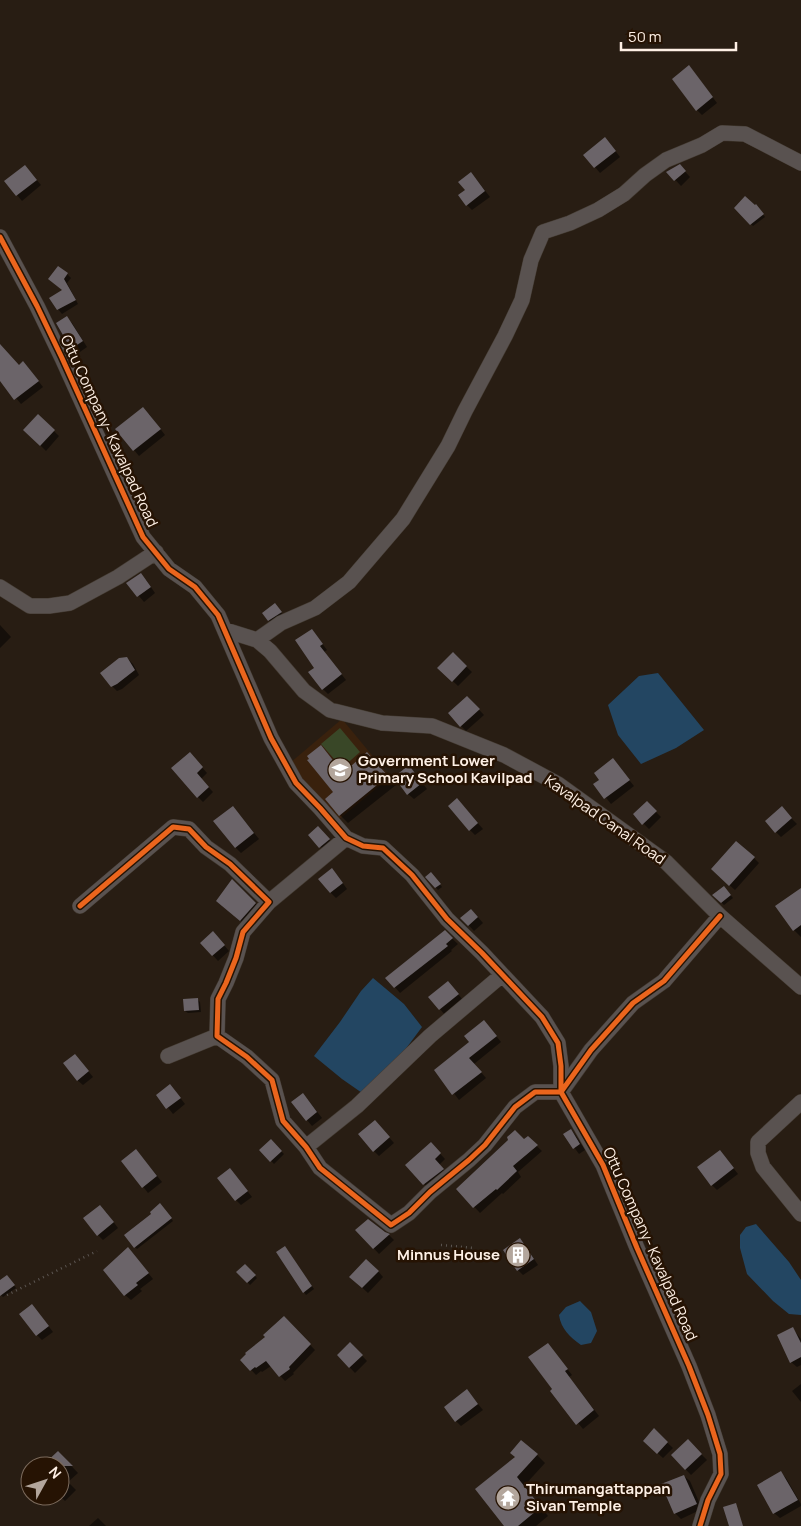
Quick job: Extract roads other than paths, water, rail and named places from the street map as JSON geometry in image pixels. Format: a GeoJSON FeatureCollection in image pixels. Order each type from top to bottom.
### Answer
{"type":"FeatureCollection","features":[{"type":"Feature","properties":{"kind":"street"},"geometry":{"type":"LineString","coordinates":[[257,640],[281,624],[316,608],[349,582],[403,519],[448,446],[505,336],[522,300],[531,260],[543,232],[570,223],[598,210],[624,194],[645,175],[666,160],[702,145],[722,133],[744,134],[801,163]]}},
{"type":"Feature","properties":{"kind":"street","name":"Ottu Company- Kavalpad Road"},"geometry":{"type":"LineString","coordinates":[[0,238],[37,306],[96,430],[143,537],[169,569],[194,586],[218,616],[271,738],[296,784],[346,838],[363,846],[383,848],[412,875],[448,919],[542,1017],[558,1043],[561,1092],[599,1156],[689,1366],[708,1415],[720,1454],[721,1474],[708,1500],[700,1526]]}},
{"type":"Feature","properties":{"kind":"street"},"geometry":{"type":"LineString","coordinates":[[0,587],[30,606],[70,603],[118,577],[156,552]]}},
{"type":"Feature","properties":{"kind":"street","name":"Kavalpad Canal Road"},"geometry":{"type":"LineString","coordinates":[[225,630],[257,640],[270,651],[304,692],[330,710],[382,723],[432,726],[504,755],[558,784],[666,862],[720,916],[801,987]]}},
{"type":"Feature","properties":{"kind":"street"},"geometry":{"type":"LineString","coordinates":[[80,906],[173,827],[189,829],[206,847],[230,864],[269,902]]}},
{"type":"Feature","properties":{"kind":"street"},"geometry":{"type":"LineString","coordinates":[[217,1036],[218,999],[236,958],[243,932],[269,902],[346,838]]}},
{"type":"Feature","properties":{"kind":"street"},"geometry":{"type":"LineString","coordinates":[[217,1036],[248,1057],[272,1080],[283,1121],[306,1147],[320,1168],[391,1225],[409,1213],[430,1192],[475,1155],[514,1107],[535,1092],[561,1092],[591,1050],[633,1003],[664,980],[720,916]]}},
{"type":"Feature","properties":{"kind":"street"},"geometry":{"type":"LineString","coordinates":[[306,1147],[357,1106],[430,1036],[502,975]]}},
{"type":"Feature","properties":{"kind":"street"},"geometry":{"type":"LineString","coordinates":[[168,1056],[217,1036]]}},
{"type":"Feature","properties":{"kind":"street"},"geometry":{"type":"LineString","coordinates":[[801,1102],[758,1142],[758,1153],[763,1167],[801,1214]]}},
{"type":"Feature","properties":{"kind":"water"},"geometry":{"type":"Polygon","coordinates":[[[658,673],[704,730],[676,748],[641,764],[618,735],[608,705],[639,676],[658,673]]]}},
{"type":"Feature","properties":{"kind":"water"},"geometry":{"type":"Polygon","coordinates":[[[373,978],[404,1004],[422,1027],[393,1066],[365,1095],[314,1056],[361,991],[373,978]]]}},
{"type":"Feature","properties":{"kind":"water"},"geometry":{"type":"Polygon","coordinates":[[[756,1224],[789,1262],[801,1280],[801,1315],[789,1314],[773,1301],[747,1274],[740,1248],[740,1235],[746,1227],[756,1224]]]}},
{"type":"Feature","properties":{"kind":"water"},"geometry":{"type":"Polygon","coordinates":[[[580,1301],[591,1312],[597,1331],[591,1343],[581,1345],[567,1332],[559,1315],[566,1307],[580,1301]]]}},
{"type":"Feature","properties":{"kind":"place","name":"Government Lower Primary School Kavilpad"},"geometry":{"type":"Point","coordinates":[340,770]}},
{"type":"Feature","properties":{"kind":"place","name":"Minnus House"},"geometry":{"type":"Point","coordinates":[518,1255]}},
{"type":"Feature","properties":{"kind":"place","name":"Thirumangattappan Sivan Temple"},"geometry":{"type":"Point","coordinates":[508,1498]}}]}
